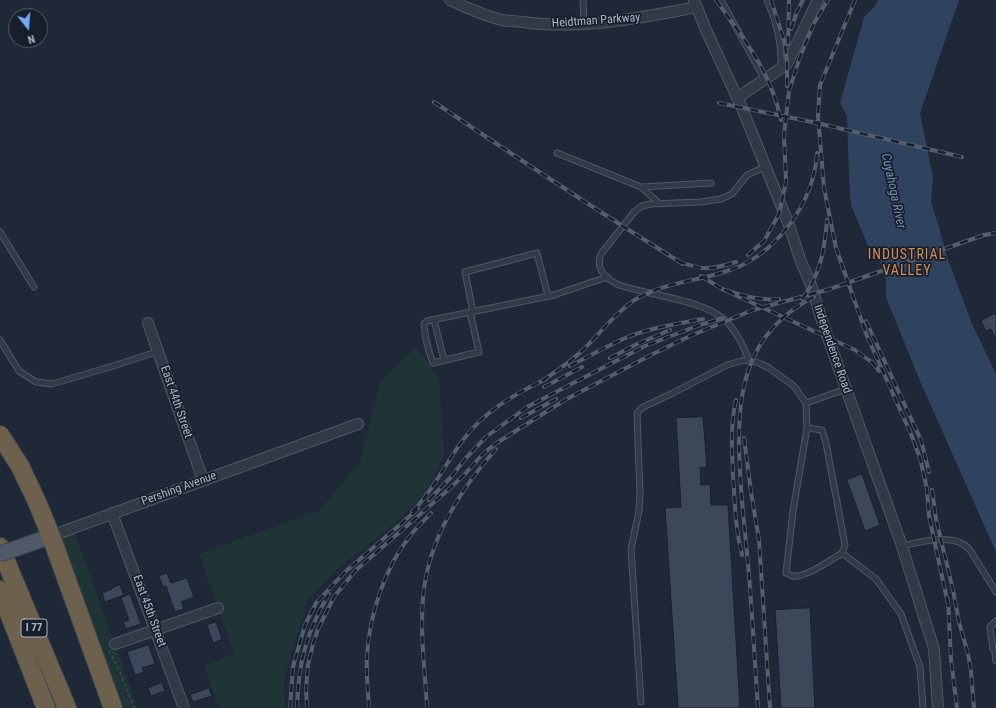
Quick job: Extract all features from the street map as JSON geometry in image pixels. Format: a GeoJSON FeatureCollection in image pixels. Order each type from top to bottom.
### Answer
{"type":"FeatureCollection","features":[{"type":"Feature","properties":{"kind":"highway"},"geometry":{"type":"LineString","coordinates":[[0,435],[20,466],[37,502],[51,536],[113,708]]}},
{"type":"Feature","properties":{"kind":"highway","name":"I 77"},"geometry":{"type":"LineString","coordinates":[[0,547],[67,708]]}},
{"type":"Feature","properties":{"kind":"highway","name":"I 77"},"geometry":{"type":"LineString","coordinates":[[0,590],[46,708]]}},
{"type":"Feature","properties":{"kind":"highway"},"geometry":{"type":"LineString","coordinates":[[27,658],[42,708]]}},
{"type":"Feature","properties":{"kind":"main road","name":"Pershing Avenue"},"geometry":{"type":"LineString","coordinates":[[0,554],[51,536]]}},
{"type":"Feature","properties":{"kind":"street","name":"Heidtman Parkway"},"geometry":{"type":"LineString","coordinates":[[450,0],[502,20],[542,25],[584,24],[640,18],[695,2]]}},
{"type":"Feature","properties":{"kind":"street"},"geometry":{"type":"LineString","coordinates":[[737,98],[787,64],[818,0]]}},
{"type":"Feature","properties":{"kind":"street","name":"Independence Road"},"geometry":{"type":"LineString","coordinates":[[695,2],[737,98],[789,225],[902,546],[934,649],[938,708]]}},
{"type":"Feature","properties":{"kind":"street","name":"East 44th Street"},"geometry":{"type":"LineString","coordinates":[[148,323],[203,480]]}},
{"type":"Feature","properties":{"kind":"street","name":"Pershing Avenue"},"geometry":{"type":"LineString","coordinates":[[51,536],[358,424]]}},
{"type":"Feature","properties":{"kind":"street","name":"East 45th Street"},"geometry":{"type":"LineString","coordinates":[[112,513],[184,708]]}},
{"type":"Feature","properties":{"kind":"street"},"geometry":{"type":"LineString","coordinates":[[112,648],[156,630],[218,608]]}},
{"type":"Feature","properties":{"kind":"lane"},"geometry":{"type":"LineString","coordinates":[[583,0],[584,24]]}},
{"type":"Feature","properties":{"kind":"lane"},"geometry":{"type":"LineString","coordinates":[[721,0],[765,80]]}},
{"type":"Feature","properties":{"kind":"lane"},"geometry":{"type":"LineString","coordinates":[[767,0],[775,19],[780,37],[782,53],[781,67]]}},
{"type":"Feature","properties":{"kind":"lane"},"geometry":{"type":"LineString","coordinates":[[557,153],[641,187],[660,204]]}},
{"type":"Feature","properties":{"kind":"lane"},"geometry":{"type":"LineString","coordinates":[[749,360],[734,331],[725,320],[698,306],[627,288],[612,282],[600,268],[599,259],[601,254],[638,209],[646,205],[712,201],[721,199],[732,194],[747,175],[765,167]]}},
{"type":"Feature","properties":{"kind":"lane"},"geometry":{"type":"LineString","coordinates":[[641,187],[711,183]]}},
{"type":"Feature","properties":{"kind":"lane"},"geometry":{"type":"LineString","coordinates":[[0,234],[34,287]]}},
{"type":"Feature","properties":{"kind":"lane"},"geometry":{"type":"LineString","coordinates":[[548,296],[537,253],[465,272],[471,312],[479,352],[433,363],[427,349],[424,324],[427,321],[434,320],[471,312],[548,296],[607,277]]}},
{"type":"Feature","properties":{"kind":"lane"},"geometry":{"type":"LineString","coordinates":[[434,320],[444,360]]}},
{"type":"Feature","properties":{"kind":"lane"},"geometry":{"type":"LineString","coordinates":[[0,340],[20,371],[36,382],[52,384],[159,351]]}},
{"type":"Feature","properties":{"kind":"lane"},"geometry":{"type":"LineString","coordinates":[[641,702],[631,560],[632,541],[639,511],[640,495],[637,413],[643,406],[671,394],[727,365],[741,361],[749,360],[759,363],[769,368],[794,386],[806,404],[807,428],[793,511],[786,573],[791,576],[797,576],[823,566],[842,553],[845,545],[826,443],[822,430],[807,428]]}},
{"type":"Feature","properties":{"kind":"lane"},"geometry":{"type":"LineString","coordinates":[[806,404],[846,389]]}},
{"type":"Feature","properties":{"kind":"lane"},"geometry":{"type":"LineString","coordinates":[[902,546],[935,540],[954,540],[960,542],[970,550],[996,592]]}},
{"type":"Feature","properties":{"kind":"lane"},"geometry":{"type":"LineString","coordinates":[[842,553],[876,580],[901,614],[920,667],[923,708]]}},
{"type":"Feature","properties":{"kind":"lane"},"geometry":{"type":"LineString","coordinates":[[996,621],[990,627],[996,661]]}},
{"type":"Feature","properties":{"kind":"path"},"geometry":{"type":"LineString","coordinates":[[112,648],[134,708]]}},
{"type":"Feature","properties":{"kind":"green space"},"geometry":{"type":"Polygon","coordinates":[[[416,347],[439,378],[444,456],[426,492],[399,520],[336,570],[307,601],[284,680],[285,708],[219,708],[204,665],[234,654],[199,554],[320,510],[360,462],[380,382],[416,347]]]}},
{"type":"Feature","properties":{"kind":"green space"},"geometry":{"type":"Polygon","coordinates":[[[73,528],[138,708],[113,708],[51,536],[73,528]]]}},
{"type":"Feature","properties":{"kind":"water","name":"Cuyahoga River"},"geometry":{"type":"Polygon","coordinates":[[[878,0],[959,0],[920,113],[933,177],[931,202],[947,257],[973,326],[996,374],[996,552],[920,381],[886,297],[886,280],[879,259],[870,251],[851,205],[847,116],[840,103],[864,17],[876,5],[878,0]]]}},
{"type":"Feature","properties":{"kind":"building"},"geometry":{"type":"Polygon","coordinates":[[[996,313],[996,340],[991,329],[986,331],[981,321],[996,313]]]}},
{"type":"Feature","properties":{"kind":"building"},"geometry":{"type":"Polygon","coordinates":[[[703,417],[707,467],[700,468],[701,485],[710,484],[711,505],[728,505],[740,708],[678,708],[665,508],[681,507],[676,418],[703,417]]]}},
{"type":"Feature","properties":{"kind":"building"},"geometry":{"type":"Polygon","coordinates":[[[862,474],[880,525],[865,531],[847,480],[862,474]]]}},
{"type":"Feature","properties":{"kind":"building"},"geometry":{"type":"Polygon","coordinates":[[[167,573],[171,583],[187,578],[194,597],[181,602],[184,609],[175,612],[166,586],[163,587],[159,576],[167,573]]]}},
{"type":"Feature","properties":{"kind":"building"},"geometry":{"type":"Polygon","coordinates":[[[120,585],[124,595],[105,602],[102,593],[120,585]]]}},
{"type":"Feature","properties":{"kind":"building"},"geometry":{"type":"Polygon","coordinates":[[[130,594],[141,624],[126,629],[123,622],[129,620],[121,598],[130,594]]]}},
{"type":"Feature","properties":{"kind":"building"},"geometry":{"type":"Polygon","coordinates":[[[810,608],[815,708],[781,708],[775,610],[810,608]]]}},
{"type":"Feature","properties":{"kind":"building"},"geometry":{"type":"Polygon","coordinates":[[[216,622],[222,639],[213,643],[207,625],[216,622]]]}},
{"type":"Feature","properties":{"kind":"building"},"geometry":{"type":"Polygon","coordinates":[[[149,645],[155,664],[142,668],[144,672],[135,675],[127,652],[149,645]]]}},
{"type":"Feature","properties":{"kind":"building"},"geometry":{"type":"Polygon","coordinates":[[[162,683],[165,691],[151,696],[148,688],[162,683]]]}},
{"type":"Feature","properties":{"kind":"building"},"geometry":{"type":"Polygon","coordinates":[[[209,688],[212,696],[193,702],[190,695],[209,688]]]}},
{"type":"Feature","properties":{"kind":"railway"},"geometry":{"type":"LineString","coordinates":[[716,0],[746,42],[763,71],[771,86],[781,120]]}},
{"type":"Feature","properties":{"kind":"railway"},"geometry":{"type":"LineString","coordinates":[[771,0],[785,43],[787,86]]}},
{"type":"Feature","properties":{"kind":"railway"},"geometry":{"type":"LineString","coordinates":[[788,44],[789,0]]}},
{"type":"Feature","properties":{"kind":"railway"},"geometry":{"type":"LineString","coordinates":[[791,29],[803,0]]}},
{"type":"Feature","properties":{"kind":"railway"},"geometry":{"type":"LineString","coordinates":[[748,255],[764,241],[779,214],[786,182],[784,135],[789,91],[800,57],[814,23],[828,0]]}},
{"type":"Feature","properties":{"kind":"railway"},"geometry":{"type":"LineString","coordinates":[[855,0],[820,85],[818,116],[824,188],[836,248],[867,336],[911,434],[920,458],[927,489],[929,516],[948,604]]}},
{"type":"Feature","properties":{"kind":"railway"},"geometry":{"type":"LineString","coordinates":[[434,102],[683,264]]}},
{"type":"Feature","properties":{"kind":"railway"},"geometry":{"type":"LineString","coordinates":[[719,103],[817,123],[962,157]]}},
{"type":"Feature","properties":{"kind":"railway"},"geometry":{"type":"LineString","coordinates":[[542,381],[575,357],[617,314],[631,302],[659,289],[724,272],[742,265],[759,255],[775,242],[788,226],[808,191],[814,172],[817,153]]}},
{"type":"Feature","properties":{"kind":"railway"},"geometry":{"type":"LineString","coordinates":[[802,299],[817,271],[825,241],[827,220]]}},
{"type":"Feature","properties":{"kind":"railway"},"geometry":{"type":"LineString","coordinates":[[307,708],[306,689],[308,665],[313,644],[318,629],[334,597],[355,571],[448,490],[482,455],[495,444],[565,400],[690,336],[753,310],[830,289],[984,235],[996,233]]}},
{"type":"Feature","properties":{"kind":"railway"},"geometry":{"type":"LineString","coordinates":[[678,261],[700,268],[713,268],[736,262]]}},
{"type":"Feature","properties":{"kind":"railway"},"geometry":{"type":"LineString","coordinates":[[701,276],[722,289]]}},
{"type":"Feature","properties":{"kind":"railway"},"geometry":{"type":"LineString","coordinates":[[779,299],[757,298],[722,289],[855,350],[873,363],[879,371]]}},
{"type":"Feature","properties":{"kind":"railway"},"geometry":{"type":"LineString","coordinates":[[758,708],[750,587],[740,472],[739,445],[742,394],[748,371],[757,349],[771,330],[790,312],[814,297]]}},
{"type":"Feature","properties":{"kind":"railway"},"geometry":{"type":"LineString","coordinates":[[429,500],[486,437],[527,407],[645,346],[697,326],[723,318]]}},
{"type":"Feature","properties":{"kind":"railway"},"geometry":{"type":"LineString","coordinates":[[570,366],[633,335],[662,327],[703,319]]}},
{"type":"Feature","properties":{"kind":"railway"},"geometry":{"type":"LineString","coordinates":[[866,321],[921,440],[929,472]]}},
{"type":"Feature","properties":{"kind":"railway"},"geometry":{"type":"LineString","coordinates":[[610,358],[635,345],[670,330]]}},
{"type":"Feature","properties":{"kind":"railway"},"geometry":{"type":"LineString","coordinates":[[544,387],[582,367]]}},
{"type":"Feature","properties":{"kind":"railway"},"geometry":{"type":"LineString","coordinates":[[412,512],[433,486],[463,440],[480,421],[500,405],[546,379]]}},
{"type":"Feature","properties":{"kind":"railway"},"geometry":{"type":"LineString","coordinates":[[521,418],[556,399]]}},
{"type":"Feature","properties":{"kind":"railway"},"geometry":{"type":"LineString","coordinates":[[736,400],[732,428],[732,456],[738,535],[742,555]]}},
{"type":"Feature","properties":{"kind":"railway"},"geometry":{"type":"LineString","coordinates":[[744,438],[759,540],[770,708]]}},
{"type":"Feature","properties":{"kind":"railway"},"geometry":{"type":"LineString","coordinates":[[427,708],[422,640],[422,613],[426,578],[431,557],[447,518],[482,465],[496,449]]}},
{"type":"Feature","properties":{"kind":"railway"},"geometry":{"type":"LineString","coordinates":[[932,490],[936,519],[959,622],[968,654],[974,708]]}},
{"type":"Feature","properties":{"kind":"railway"},"geometry":{"type":"LineString","coordinates":[[290,708],[293,667],[305,625],[316,603],[345,572],[418,509]]}},
{"type":"Feature","properties":{"kind":"railway"},"geometry":{"type":"LineString","coordinates":[[369,708],[367,669],[368,641],[380,593],[386,577],[401,548],[412,533],[431,513]]}},
{"type":"Feature","properties":{"kind":"railway"},"geometry":{"type":"LineString","coordinates":[[297,708],[299,677],[305,649],[314,622],[329,594]]}},
{"type":"Feature","properties":{"kind":"railway"},"geometry":{"type":"LineString","coordinates":[[948,599],[951,659],[957,708]]}},
{"type":"Feature","properties":{"kind":"district","name":"INDUSTRIAL VALLEY"},"geometry":{"type":"Point","coordinates":[907,264]}}]}
